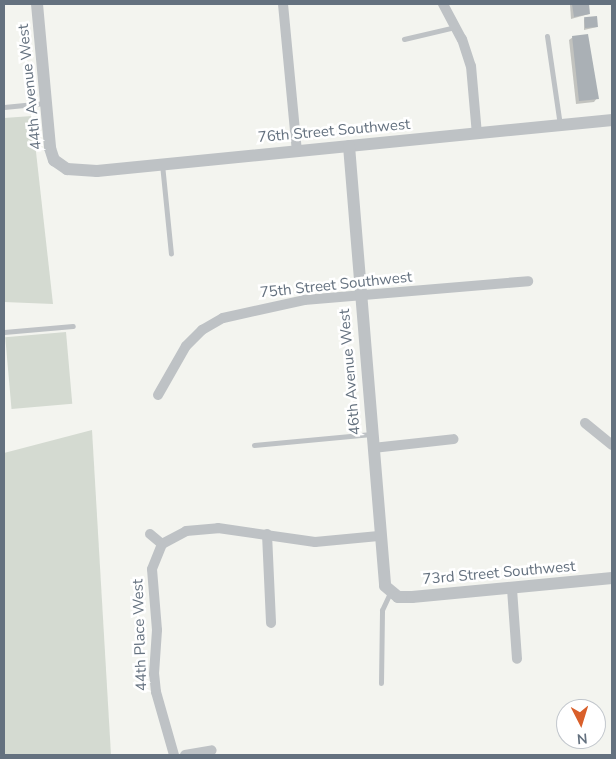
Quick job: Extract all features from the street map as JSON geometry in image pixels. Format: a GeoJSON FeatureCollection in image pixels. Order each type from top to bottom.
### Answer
{"type":"FeatureCollection","features":[{"type":"Feature","properties":{"kind":"street","name":"44th Avenue West"},"geometry":{"type":"LineString","coordinates":[[38,4],[50,148],[59,166]]}},
{"type":"Feature","properties":{"kind":"street"},"geometry":{"type":"LineString","coordinates":[[283,4],[298,151]]}},
{"type":"Feature","properties":{"kind":"street"},"geometry":{"type":"LineString","coordinates":[[443,4],[456,27],[471,66],[477,134]]}},
{"type":"Feature","properties":{"kind":"street","name":"76th Street Southwest"},"geometry":{"type":"LineString","coordinates":[[59,166],[76,171],[612,120]]}},
{"type":"Feature","properties":{"kind":"street","name":"46th Avenue West"},"geometry":{"type":"LineString","coordinates":[[349,146],[382,579],[390,593]]}},
{"type":"Feature","properties":{"kind":"street","name":"75th Street Southwest"},"geometry":{"type":"LineString","coordinates":[[158,395],[186,346],[202,330],[223,318],[271,305],[528,281]]}},
{"type":"Feature","properties":{"kind":"street"},"geometry":{"type":"LineString","coordinates":[[585,423],[612,445]]}},
{"type":"Feature","properties":{"kind":"street"},"geometry":{"type":"LineString","coordinates":[[373,448],[454,439]]}},
{"type":"Feature","properties":{"kind":"street"},"geometry":{"type":"LineString","coordinates":[[150,534],[162,544],[176,534],[196,529],[234,528],[315,542],[380,536]]}},
{"type":"Feature","properties":{"kind":"street"},"geometry":{"type":"LineString","coordinates":[[267,534],[271,623]]}},
{"type":"Feature","properties":{"kind":"street","name":"44th Place West"},"geometry":{"type":"LineString","coordinates":[[162,544],[152,569],[157,622],[154,674],[157,699],[174,755]]}},
{"type":"Feature","properties":{"kind":"street","name":"73rd Street Southwest"},"geometry":{"type":"LineString","coordinates":[[390,593],[398,597],[412,597],[612,578]]}},
{"type":"Feature","properties":{"kind":"street"},"geometry":{"type":"LineString","coordinates":[[512,589],[517,659]]}},
{"type":"Feature","properties":{"kind":"street"},"geometry":{"type":"LineString","coordinates":[[185,755],[212,750]]}},
{"type":"Feature","properties":{"kind":"lane"},"geometry":{"type":"LineString","coordinates":[[404,39],[456,27]]}},
{"type":"Feature","properties":{"kind":"lane"},"geometry":{"type":"LineString","coordinates":[[547,36],[560,126]]}},
{"type":"Feature","properties":{"kind":"lane"},"geometry":{"type":"LineString","coordinates":[[4,107],[46,104]]}},
{"type":"Feature","properties":{"kind":"lane"},"geometry":{"type":"LineString","coordinates":[[162,163],[171,254]]}},
{"type":"Feature","properties":{"kind":"lane"},"geometry":{"type":"LineString","coordinates":[[4,332],[73,326]]}},
{"type":"Feature","properties":{"kind":"lane"},"geometry":{"type":"LineString","coordinates":[[254,445],[372,434]]}},
{"type":"Feature","properties":{"kind":"lane"},"geometry":{"type":"LineString","coordinates":[[381,683],[382,610],[390,593]]}},
{"type":"Feature","properties":{"kind":"shaded area"},"geometry":{"type":"Polygon","coordinates":[[[32,116],[53,304],[4,302],[4,118],[32,116]]]}},
{"type":"Feature","properties":{"kind":"shaded area"},"geometry":{"type":"Polygon","coordinates":[[[66,332],[72,404],[12,409],[5,337],[66,332]]]}},
{"type":"Feature","properties":{"kind":"shaded area"},"geometry":{"type":"Polygon","coordinates":[[[92,430],[111,755],[4,755],[4,453],[92,430]]]}},
{"type":"Feature","properties":{"kind":"building"},"geometry":{"type":"Polygon","coordinates":[[[572,4],[589,4],[590,14],[574,17],[572,4]]]}},
{"type":"Feature","properties":{"kind":"building"},"geometry":{"type":"Polygon","coordinates":[[[597,16],[598,27],[585,28],[584,17],[597,16]]]}},
{"type":"Feature","properties":{"kind":"building"},"geometry":{"type":"Polygon","coordinates":[[[588,34],[599,99],[579,101],[572,36],[588,34]]]}}]}
